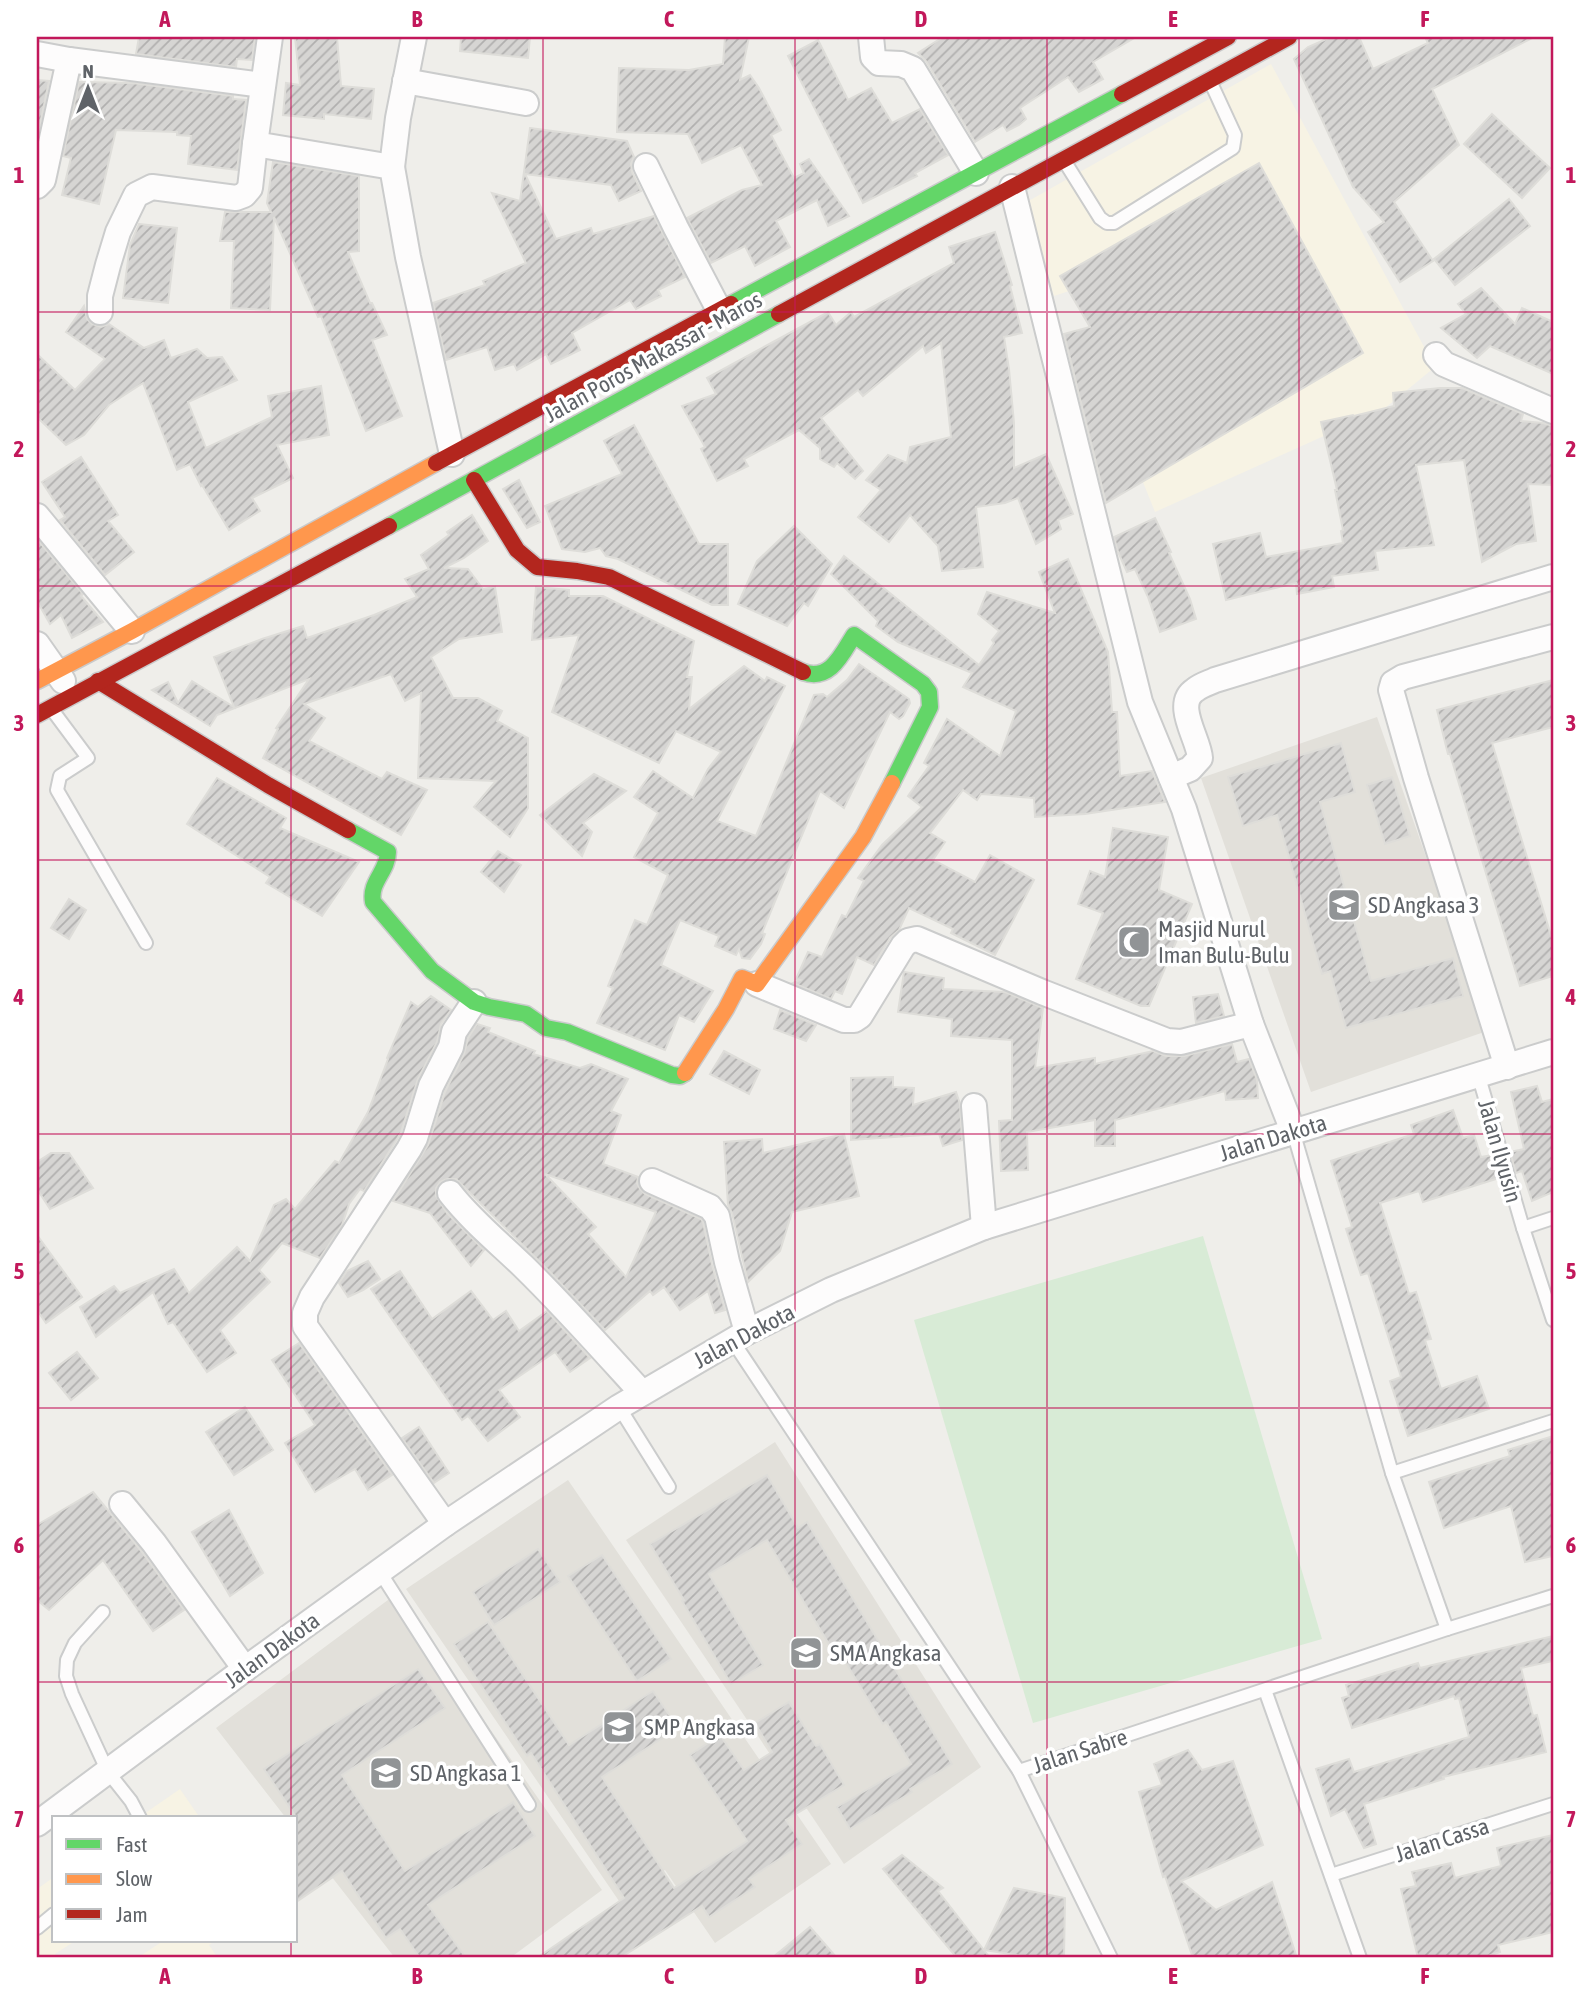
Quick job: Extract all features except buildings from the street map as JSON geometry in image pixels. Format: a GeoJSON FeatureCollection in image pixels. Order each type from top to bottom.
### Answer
{"type":"FeatureCollection","features":[{"type":"Feature","properties":{"kind":"main road","name":"Jalan Poros Makassar - Maros"},"geometry":{"type":"LineString","coordinates":[[46,676],[452,454],[1228,37]]}},
{"type":"Feature","properties":{"kind":"main road","name":"Jalan Poros Makassar - Maros"},"geometry":{"type":"LineString","coordinates":[[44,712],[1290,37]]}},
{"type":"Feature","properties":{"kind":"main road"},"geometry":{"type":"LineString","coordinates":[[99,681],[268,785],[388,852],[389,861],[372,887],[373,902],[432,971],[474,1002],[526,1014],[546,1028],[566,1032],[680,1076],[687,1072],[742,978],[757,984],[875,817],[930,707],[929,692],[923,684],[854,635],[824,673],[806,674],[609,577],[537,567],[517,550],[474,481]]}},
{"type":"Feature","properties":{"kind":"street"},"geometry":{"type":"LineString","coordinates":[[100,313],[100,296],[118,232],[136,195],[152,187],[236,198],[244,195],[250,188],[270,37]]}},
{"type":"Feature","properties":{"kind":"street"},"geometry":{"type":"LineString","coordinates":[[414,37],[398,118],[392,167],[408,257],[452,454]]}},
{"type":"Feature","properties":{"kind":"street"},"geometry":{"type":"LineString","coordinates":[[871,37],[873,57],[879,63],[901,64],[914,69],[976,173]]}},
{"type":"Feature","properties":{"kind":"street"},"geometry":{"type":"LineString","coordinates":[[37,54],[69,61],[262,85]]}},
{"type":"Feature","properties":{"kind":"street"},"geometry":{"type":"LineString","coordinates":[[37,186],[43,180],[69,61]]}},
{"type":"Feature","properties":{"kind":"street"},"geometry":{"type":"LineString","coordinates":[[405,81],[526,103]]}},
{"type":"Feature","properties":{"kind":"street"},"geometry":{"type":"LineString","coordinates":[[255,145],[392,167]]}},
{"type":"Feature","properties":{"kind":"street"},"geometry":{"type":"LineString","coordinates":[[646,166],[719,310]]}},
{"type":"Feature","properties":{"kind":"street"},"geometry":{"type":"LineString","coordinates":[[1012,187],[1140,702],[1184,809],[1251,1024],[1293,1131]]}},
{"type":"Feature","properties":{"kind":"street"},"geometry":{"type":"LineString","coordinates":[[1436,355],[1444,364],[1553,411]]}},
{"type":"Feature","properties":{"kind":"street"},"geometry":{"type":"LineString","coordinates":[[37,516],[132,631]]}},
{"type":"Feature","properties":{"kind":"street"},"geometry":{"type":"LineString","coordinates":[[1171,778],[1191,769],[1200,758],[1186,712],[1186,699],[1193,691],[1215,680],[1553,577]]}},
{"type":"Feature","properties":{"kind":"street"},"geometry":{"type":"LineString","coordinates":[[1507,1067],[1391,690],[1393,683],[1403,677],[1553,637]]}},
{"type":"Feature","properties":{"kind":"street"},"geometry":{"type":"LineString","coordinates":[[37,644],[46,676],[72,696]]}},
{"type":"Feature","properties":{"kind":"street"},"geometry":{"type":"LineString","coordinates":[[757,984],[844,1020],[854,1020],[860,1016],[903,946],[908,941],[917,939],[1167,1041],[1192,1040],[1251,1024]]}},
{"type":"Feature","properties":{"kind":"street"},"geometry":{"type":"LineString","coordinates":[[444,1524],[305,1326],[304,1319],[312,1297],[415,1138],[431,1086],[451,1047],[454,1032],[474,1002]]}},
{"type":"Feature","properties":{"kind":"street","name":"Jalan Dakota"},"geometry":{"type":"LineString","coordinates":[[37,1822],[108,1773],[444,1524],[619,1407],[740,1336],[831,1290],[984,1227],[1553,1052]]}},
{"type":"Feature","properties":{"kind":"street"},"geometry":{"type":"LineString","coordinates":[[974,1106],[984,1227]]}},
{"type":"Feature","properties":{"kind":"street"},"geometry":{"type":"LineString","coordinates":[[652,1181],[710,1207],[717,1216],[740,1336]]}},
{"type":"Feature","properties":{"kind":"street"},"geometry":{"type":"LineString","coordinates":[[450,1193],[462,1209],[524,1266],[642,1393]]}},
{"type":"Feature","properties":{"kind":"street"},"geometry":{"type":"LineString","coordinates":[[122,1504],[162,1554],[245,1669]]}},
{"type":"Feature","properties":{"kind":"lane"},"geometry":{"type":"LineString","coordinates":[[1064,160],[1100,218],[1107,223],[1114,223],[1233,148],[1235,135],[1209,79]]}},
{"type":"Feature","properties":{"kind":"lane"},"geometry":{"type":"LineString","coordinates":[[44,712],[88,758],[60,776],[57,790],[146,943]]}},
{"type":"Feature","properties":{"kind":"lane","name":"Jalan Ilyusin"},"geometry":{"type":"LineString","coordinates":[[1478,1074],[1553,1321]]}},
{"type":"Feature","properties":{"kind":"lane"},"geometry":{"type":"LineString","coordinates":[[1293,1131],[1392,1473],[1447,1629]]}},
{"type":"Feature","properties":{"kind":"lane"},"geometry":{"type":"LineString","coordinates":[[1523,1228],[1553,1218]]}},
{"type":"Feature","properties":{"kind":"lane","name":"Jalan Sabre"},"geometry":{"type":"LineString","coordinates":[[740,1336],[1019,1771],[1553,1596]]}},
{"type":"Feature","properties":{"kind":"lane"},"geometry":{"type":"LineString","coordinates":[[619,1407],[669,1487]]}},
{"type":"Feature","properties":{"kind":"lane"},"geometry":{"type":"LineString","coordinates":[[1392,1473],[1553,1421]]}},
{"type":"Feature","properties":{"kind":"lane"},"geometry":{"type":"LineString","coordinates":[[380,1572],[529,1805]]}},
{"type":"Feature","properties":{"kind":"lane"},"geometry":{"type":"LineString","coordinates":[[103,1612],[75,1643],[67,1660],[66,1676],[108,1773],[131,1801],[139,1816]]}},
{"type":"Feature","properties":{"kind":"lane"},"geometry":{"type":"LineString","coordinates":[[1265,1690],[1360,1958]]}},
{"type":"Feature","properties":{"kind":"lane"},"geometry":{"type":"LineString","coordinates":[[1019,1771],[1111,1958]]}},
{"type":"Feature","properties":{"kind":"lane","name":"Jalan Cassa"},"geometry":{"type":"LineString","coordinates":[[1331,1875],[1553,1804]]}},
{"type":"Feature","properties":{"kind":"lane"},"geometry":{"type":"LineString","coordinates":[[37,1928],[52,1916]]}},
{"type":"Feature","properties":{"kind":"shaded area"},"geometry":{"type":"Polygon","coordinates":[[[1271,64],[1435,367],[1384,409],[1155,512],[1137,467],[1164,456],[1069,291],[1054,296],[1025,203],[1271,64]]]}},
{"type":"Feature","properties":{"kind":"shaded area","name":"SD Angkasa 3"},"geometry":{"type":"Polygon","coordinates":[[[1377,717],[1487,1031],[1311,1092],[1201,778],[1377,717]]]}},
{"type":"Feature","properties":{"kind":"shaded area","name":"SMA Angkasa"},"geometry":{"type":"Polygon","coordinates":[[[775,1442],[981,1767],[844,1864],[626,1540],[775,1442]]]}},
{"type":"Feature","properties":{"kind":"shaded area","name":"SMP Angkasa"},"geometry":{"type":"Polygon","coordinates":[[[568,1480],[831,1864],[715,1943],[665,1870],[619,1901],[406,1589],[568,1480]]]}},
{"type":"Feature","properties":{"kind":"shaded area","name":"SD Angkasa 1"},"geometry":{"type":"Polygon","coordinates":[[[396,1594],[602,1890],[510,1958],[395,1958],[298,1834],[298,1816],[284,1816],[216,1728],[396,1594]]]}},
{"type":"Feature","properties":{"kind":"shaded area"},"geometry":{"type":"Polygon","coordinates":[[[180,1789],[199,1816],[141,1816],[180,1789]]]}},
{"type":"Feature","properties":{"kind":"shaded area"},"geometry":{"type":"Polygon","coordinates":[[[52,1878],[52,1942],[73,1942],[55,1954],[58,1958],[37,1958],[37,1889],[52,1878]]]}},
{"type":"Feature","properties":{"kind":"shaded area"},"geometry":{"type":"Polygon","coordinates":[[[214,1942],[209,1945],[218,1958],[137,1958],[160,1943],[214,1942]]]}},
{"type":"Feature","properties":{"kind":"green space"},"geometry":{"type":"Polygon","coordinates":[[[1203,1236],[1322,1639],[1033,1723],[914,1320],[1203,1236]]]}},
{"type":"Feature","properties":{"kind":"traffic: fast"},"geometry":{"type":"LineString","coordinates":[[731,304],[1122,94]]}},
{"type":"Feature","properties":{"kind":"traffic: fast"},"geometry":{"type":"LineString","coordinates":[[389,526],[779,314]]}},
{"type":"Feature","properties":{"kind":"traffic: fast"},"geometry":{"type":"LineString","coordinates":[[803,672],[812,674],[828,670],[840,658],[854,635],[923,684],[929,692],[930,707],[892,783]]}},
{"type":"Feature","properties":{"kind":"traffic: fast"},"geometry":{"type":"LineString","coordinates":[[348,830],[388,852],[374,888],[373,902],[432,971],[474,1002],[526,1014],[546,1028],[567,1032],[672,1075],[680,1076],[685,1073]]}},
{"type":"Feature","properties":{"kind":"traffic: slow"},"geometry":{"type":"LineString","coordinates":[[37,681],[436,463]]}},
{"type":"Feature","properties":{"kind":"traffic: slow"},"geometry":{"type":"LineString","coordinates":[[685,1073],[726,1009],[742,978],[757,984],[863,837],[892,783]]}},
{"type":"Feature","properties":{"kind":"traffic: jam"},"geometry":{"type":"LineString","coordinates":[[1122,94],[1228,37]]}},
{"type":"Feature","properties":{"kind":"traffic: jam"},"geometry":{"type":"LineString","coordinates":[[779,314],[1289,37]]}},
{"type":"Feature","properties":{"kind":"traffic: jam"},"geometry":{"type":"LineString","coordinates":[[436,463],[731,304]]}},
{"type":"Feature","properties":{"kind":"traffic: jam"},"geometry":{"type":"LineString","coordinates":[[474,480],[517,550],[537,567],[609,577],[803,672]]}},
{"type":"Feature","properties":{"kind":"traffic: jam"},"geometry":{"type":"LineString","coordinates":[[37,715],[389,526]]}},
{"type":"Feature","properties":{"kind":"traffic: jam"},"geometry":{"type":"LineString","coordinates":[[98,681],[268,785],[348,830]]}},
{"type":"Feature","properties":{"kind":"place","name":"SD Angkasa 3"},"geometry":{"type":"Point","coordinates":[1344,905]}},
{"type":"Feature","properties":{"kind":"place","name":"Masjid Nurul Iman Bulu-Bulu"},"geometry":{"type":"Point","coordinates":[1134,942]}},
{"type":"Feature","properties":{"kind":"place","name":"SMA Angkasa"},"geometry":{"type":"Point","coordinates":[806,1653]}},
{"type":"Feature","properties":{"kind":"place","name":"SMP Angkasa"},"geometry":{"type":"Point","coordinates":[619,1727]}},
{"type":"Feature","properties":{"kind":"place","name":"SD Angkasa 1"},"geometry":{"type":"Point","coordinates":[386,1773]}}]}
